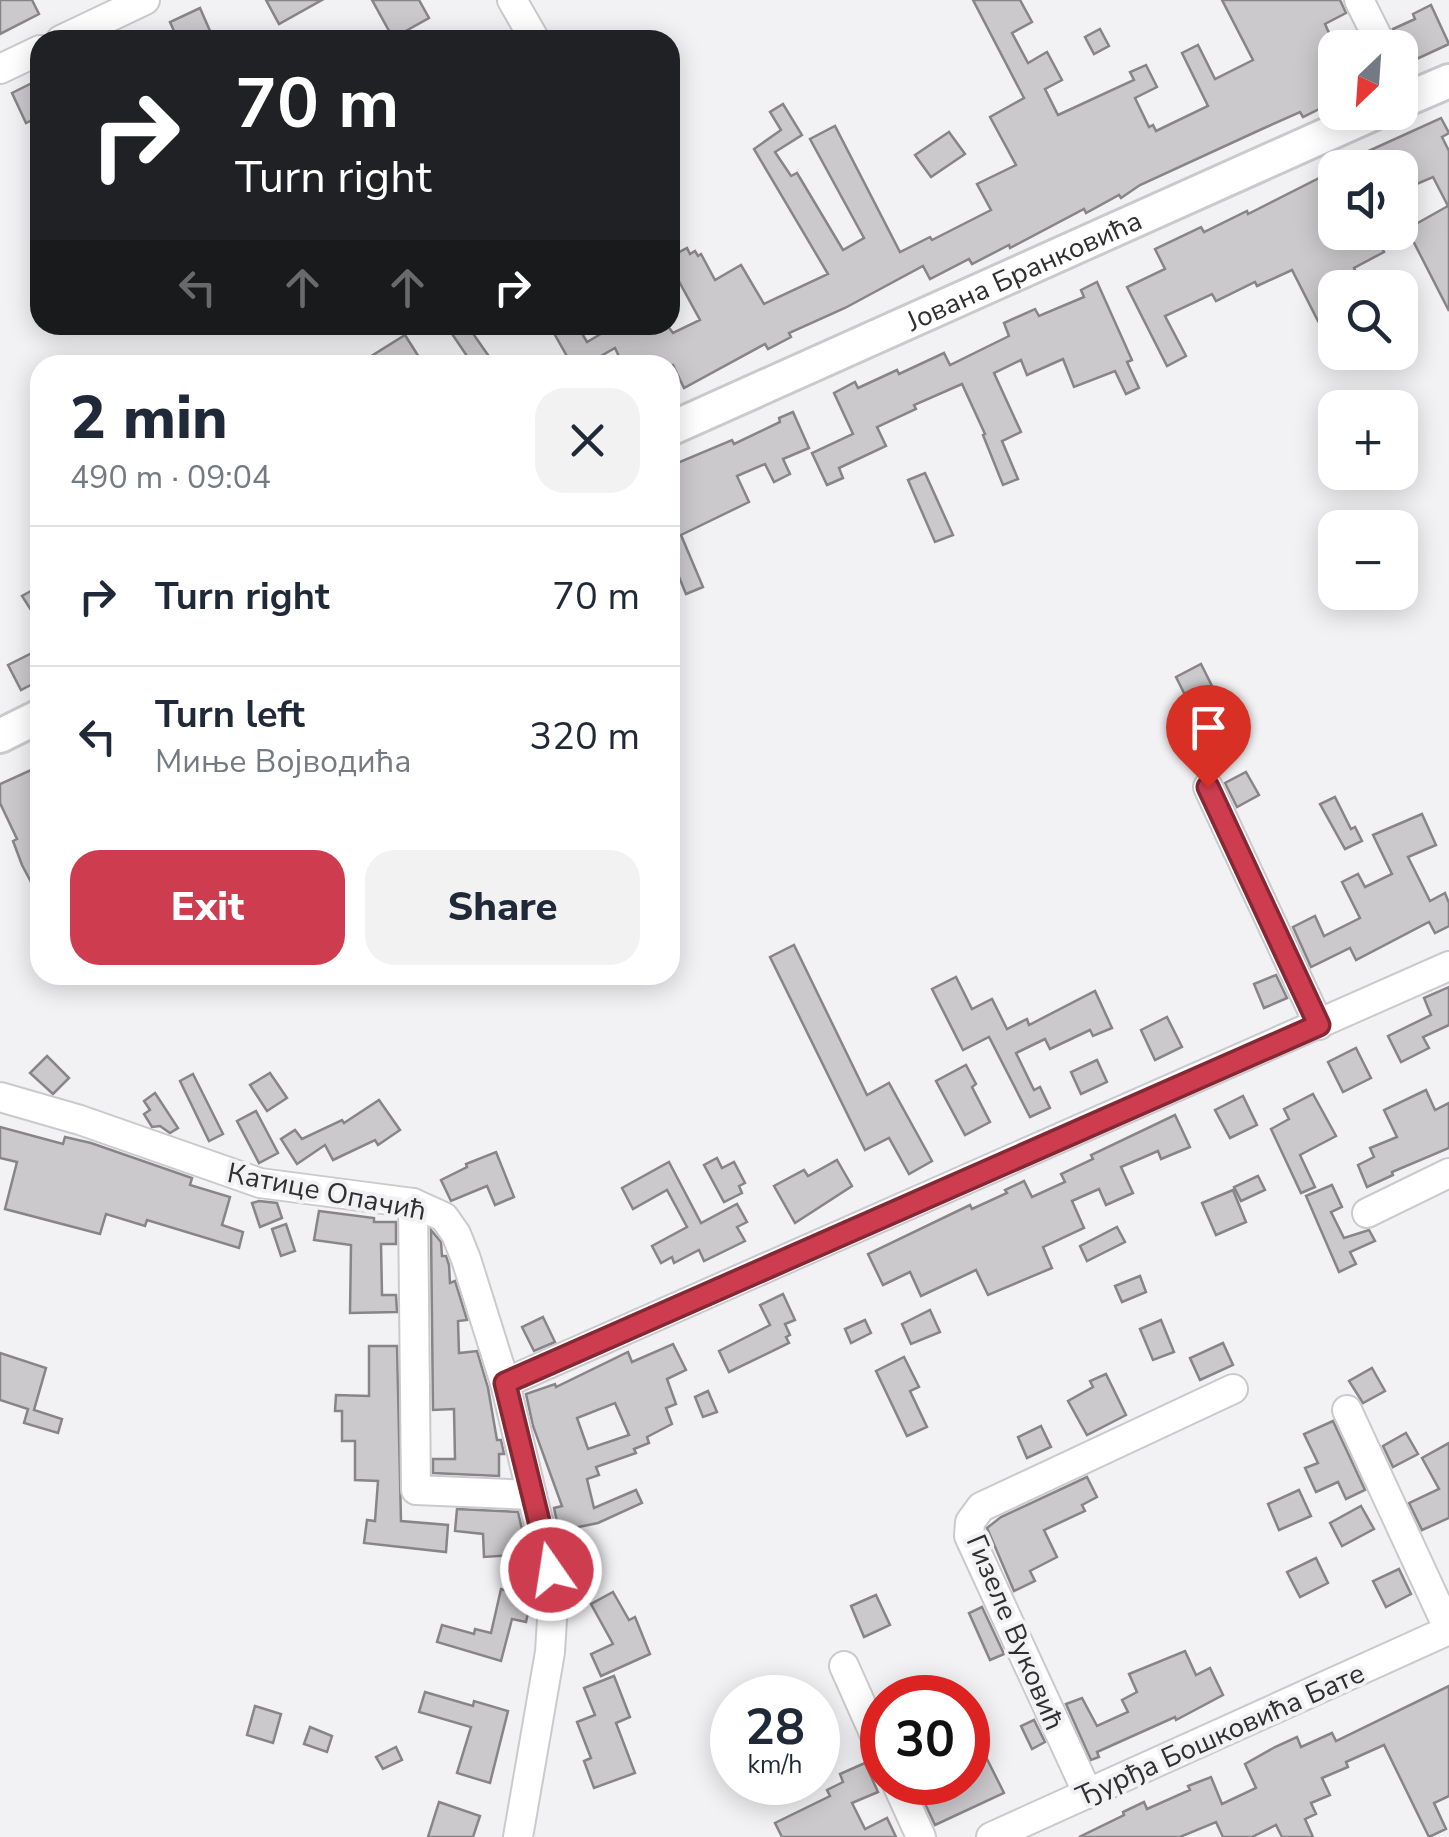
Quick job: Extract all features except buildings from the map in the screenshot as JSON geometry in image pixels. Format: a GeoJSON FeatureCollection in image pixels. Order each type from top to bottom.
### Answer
{"type":"FeatureCollection","features":[{"type":"Feature","properties":{"kind":"main road"},"geometry":{"type":"LineString","coordinates":[[1418,90],[1449,81]]}},
{"type":"Feature","properties":{"kind":"main road","name":"Јована Бранковића"},"geometry":{"type":"LineString","coordinates":[[680,425],[1337,130]]}},
{"type":"Feature","properties":{"kind":"main road"},"geometry":{"type":"LineString","coordinates":[[0,736],[30,721]]}},
{"type":"Feature","properties":{"kind":"street"},"geometry":{"type":"LineString","coordinates":[[83,30],[145,0]]}},
{"type":"Feature","properties":{"kind":"street"},"geometry":{"type":"LineString","coordinates":[[512,0],[529,30]]}},
{"type":"Feature","properties":{"kind":"street"},"geometry":{"type":"LineString","coordinates":[[1359,0],[1374,30]]}},
{"type":"Feature","properties":{"kind":"street"},"geometry":{"type":"LineString","coordinates":[[0,69],[30,55]]}},
{"type":"Feature","properties":{"kind":"street"},"geometry":{"type":"LineString","coordinates":[[1208,787],[1319,1025]]}},
{"type":"Feature","properties":{"kind":"street"},"geometry":{"type":"LineString","coordinates":[[505,1383],[1449,966]]}},
{"type":"Feature","properties":{"kind":"street","name":"Катице Опачић"},"geometry":{"type":"LineString","coordinates":[[0,1097],[80,1120],[260,1183],[413,1203],[444,1218],[456,1234],[505,1383],[551,1570],[555,1608],[518,1837]]}},
{"type":"Feature","properties":{"kind":"street"},"geometry":{"type":"LineString","coordinates":[[1366,1213],[1449,1173]]}},
{"type":"Feature","properties":{"kind":"street"},"geometry":{"type":"LineString","coordinates":[[413,1203],[416,1490],[532,1495]]}},
{"type":"Feature","properties":{"kind":"street","name":"Гизеле Вуковић"},"geometry":{"type":"LineString","coordinates":[[1088,1794],[969,1536],[970,1522],[980,1508],[1233,1389]]}},
{"type":"Feature","properties":{"kind":"street"},"geometry":{"type":"LineString","coordinates":[[1347,1410],[1449,1630]]}},
{"type":"Feature","properties":{"kind":"street","name":"Ђурђа Бошковића Бате"},"geometry":{"type":"LineString","coordinates":[[991,1837],[1449,1630]]}},
{"type":"Feature","properties":{"kind":"street"},"geometry":{"type":"LineString","coordinates":[[844,1666],[860,1702]]}},
{"type":"Feature","properties":{"kind":"street"},"geometry":{"type":"LineString","coordinates":[[906,1805],[921,1837]]}},
{"type":"Feature","properties":{"kind":"route"},"geometry":{"type":"LineString","coordinates":[[551,1570],[505,1383],[1319,1025],[1208,787]]}}]}
